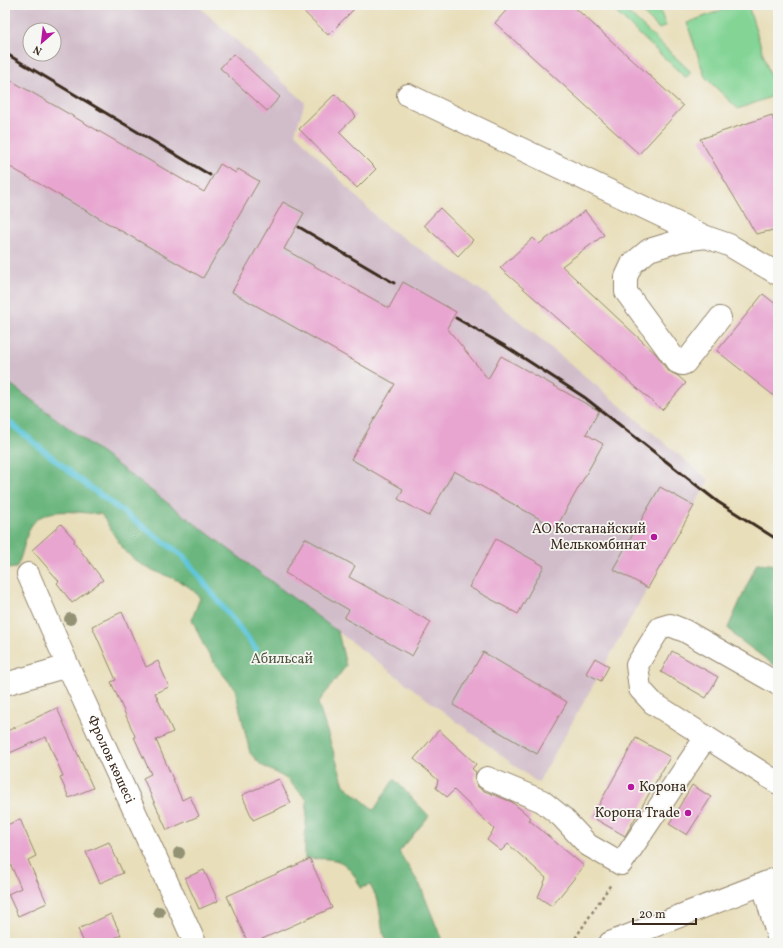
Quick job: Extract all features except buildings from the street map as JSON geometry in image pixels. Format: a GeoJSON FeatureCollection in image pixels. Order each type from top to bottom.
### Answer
{"type":"FeatureCollection","features":[{"type":"Feature","properties":{"kind":"street"},"geometry":{"type":"LineString","coordinates":[[408,95],[706,238],[729,245],[778,274]]}},
{"type":"Feature","properties":{"kind":"street"},"geometry":{"type":"LineString","coordinates":[[706,238],[682,240],[649,250],[632,264],[626,277],[626,292],[677,362],[682,364],[685,363],[720,318]]}},
{"type":"Feature","properties":{"kind":"street","name":"Фролов көшесі"},"geometry":{"type":"LineString","coordinates":[[28,574],[68,666],[195,943]]}},
{"type":"Feature","properties":{"kind":"street"},"geometry":{"type":"LineString","coordinates":[[778,684],[685,631],[670,625],[660,628],[637,665],[640,689],[654,703],[778,784]]}},
{"type":"Feature","properties":{"kind":"street"},"geometry":{"type":"LineString","coordinates":[[5,684],[68,666]]}},
{"type":"Feature","properties":{"kind":"street"},"geometry":{"type":"LineString","coordinates":[[487,778],[542,801],[562,817],[588,845],[621,864],[706,737]]}},
{"type":"Feature","properties":{"kind":"street"},"geometry":{"type":"LineString","coordinates":[[610,943],[770,881],[778,937]]}},
{"type":"Feature","properties":{"kind":"path"},"geometry":{"type":"LineString","coordinates":[[572,943],[614,880],[621,864]]}},
{"type":"Feature","properties":{"kind":"shaded area"},"geometry":{"type":"Polygon","coordinates":[[[5,5],[197,5],[305,102],[295,133],[384,225],[488,295],[709,480],[538,783],[5,380],[5,5]]]}},
{"type":"Feature","properties":{"kind":"green space"},"geometry":{"type":"Polygon","coordinates":[[[608,5],[620,5],[691,72],[686,78],[608,5]]]}},
{"type":"Feature","properties":{"kind":"green space"},"geometry":{"type":"Polygon","coordinates":[[[635,5],[658,5],[666,26],[659,29],[635,5]]]}},
{"type":"Feature","properties":{"kind":"green space"},"geometry":{"type":"Polygon","coordinates":[[[735,5],[748,5],[776,95],[738,109],[705,77],[687,23],[735,5]]]}},
{"type":"Feature","properties":{"kind":"green space","name":"Абильсай"},"geometry":{"type":"Polygon","coordinates":[[[5,380],[338,632],[346,666],[318,703],[344,785],[374,810],[394,779],[429,816],[399,852],[420,885],[443,943],[389,943],[383,933],[378,900],[370,885],[361,888],[350,870],[339,862],[325,859],[305,859],[307,800],[287,779],[261,765],[250,753],[235,689],[216,666],[203,644],[192,619],[200,598],[186,585],[144,566],[130,556],[125,551],[101,514],[60,512],[50,513],[41,517],[33,523],[28,532],[16,568],[6,569],[5,380]]]}},
{"type":"Feature","properties":{"kind":"green space"},"geometry":{"type":"Polygon","coordinates":[[[757,563],[778,565],[778,668],[736,637],[728,628],[757,563]]]}},
{"type":"Feature","properties":{"kind":"waterway","name":"Абильсай"},"geometry":{"type":"LineString","coordinates":[[5,419],[80,480],[183,556],[256,649]]}},
{"type":"Feature","properties":{"kind":"railway"},"geometry":{"type":"LineString","coordinates":[[5,53],[210,175]]}},
{"type":"Feature","properties":{"kind":"railway"},"geometry":{"type":"LineString","coordinates":[[299,227],[394,283]]}},
{"type":"Feature","properties":{"kind":"railway"},"geometry":{"type":"LineString","coordinates":[[456,318],[505,346],[584,397],[718,502],[778,540]]}},
{"type":"Feature","properties":{"kind":"place","name":"АО Костанайский Мелькомбинат"},"geometry":{"type":"Point","coordinates":[654,537]}},
{"type":"Feature","properties":{"kind":"place","name":"Корона"},"geometry":{"type":"Point","coordinates":[631,787]}},
{"type":"Feature","properties":{"kind":"place","name":"Корона Trade"},"geometry":{"type":"Point","coordinates":[688,813]}}]}
